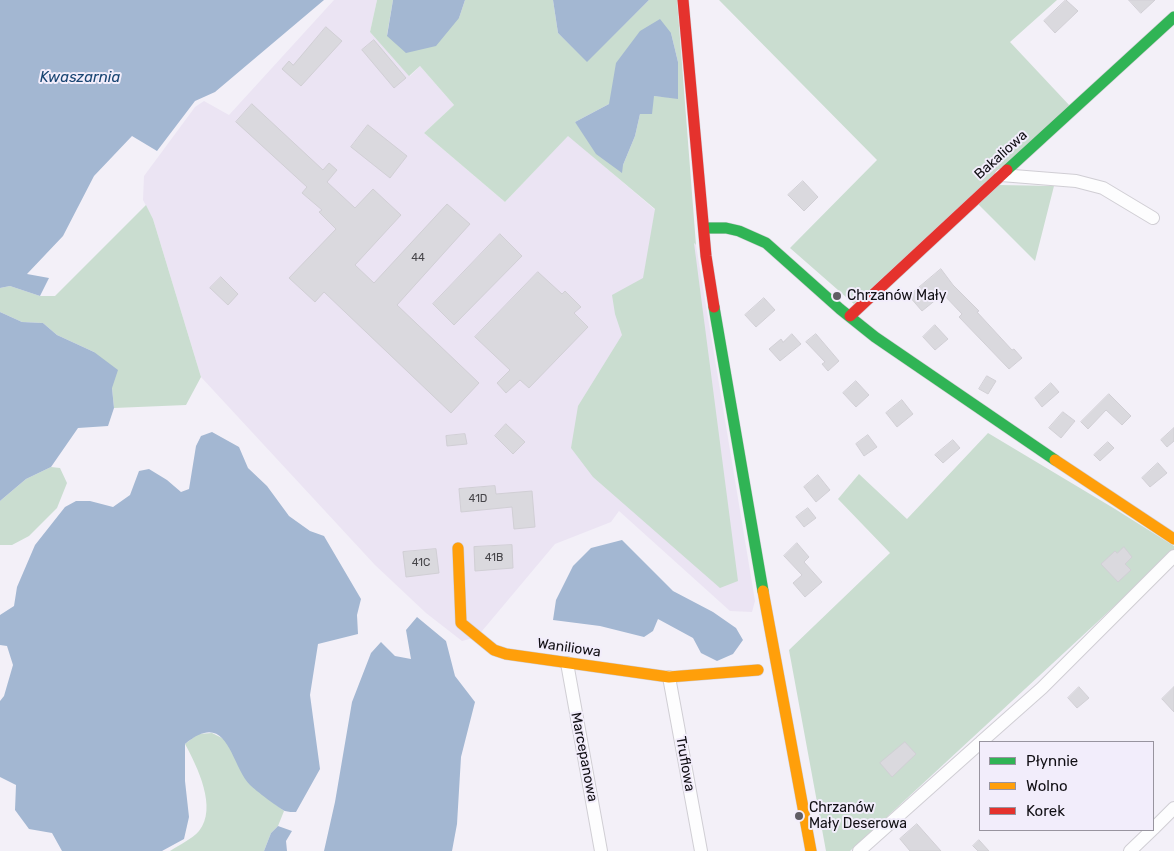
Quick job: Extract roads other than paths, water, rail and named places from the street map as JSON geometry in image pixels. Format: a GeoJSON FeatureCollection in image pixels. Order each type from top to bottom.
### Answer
{"type":"FeatureCollection","features":[{"type":"Feature","properties":{"kind":"street"},"geometry":{"type":"LineString","coordinates":[[683,0],[705,228],[706,256],[720,344],[811,851]]}},
{"type":"Feature","properties":{"kind":"street","name":"Bakaliowa"},"geometry":{"type":"LineString","coordinates":[[850,316],[1174,17]]}},
{"type":"Feature","properties":{"kind":"street"},"geometry":{"type":"LineString","coordinates":[[1001,175],[1076,180],[1103,188],[1154,218]]}},
{"type":"Feature","properties":{"kind":"street"},"geometry":{"type":"LineString","coordinates":[[705,228],[725,227],[745,232],[761,240],[873,335],[951,390],[1174,538]]}},
{"type":"Feature","properties":{"kind":"street","name":"Waniliowa"},"geometry":{"type":"LineString","coordinates":[[458,548],[461,623],[494,650],[506,654],[669,677],[758,670]]}},
{"type":"Feature","properties":{"kind":"street"},"geometry":{"type":"LineString","coordinates":[[982,741],[1042,688],[1174,556]]}},
{"type":"Feature","properties":{"kind":"street","name":"Marcepanowa"},"geometry":{"type":"LineString","coordinates":[[567,663],[602,851]]}},
{"type":"Feature","properties":{"kind":"street","name":"Truflowa"},"geometry":{"type":"LineString","coordinates":[[669,677],[701,851]]}},
{"type":"Feature","properties":{"kind":"street"},"geometry":{"type":"LineString","coordinates":[[859,851],[979,744]]}},
{"type":"Feature","properties":{"kind":"street"},"geometry":{"type":"LineString","coordinates":[[1154,827],[1174,808]]}},
{"type":"Feature","properties":{"kind":"street"},"geometry":{"type":"LineString","coordinates":[[1130,851],[1150,831]]}},
{"type":"Feature","properties":{"kind":"water","name":"Kwaszarnia"},"geometry":{"type":"Polygon","coordinates":[[[0,0],[324,0],[215,92],[195,101],[157,151],[132,136],[94,176],[63,236],[27,274],[49,278],[40,296],[10,286],[0,288],[0,0]]]}},
{"type":"Feature","properties":{"kind":"water"},"geometry":{"type":"Polygon","coordinates":[[[393,0],[465,0],[459,18],[436,46],[406,53],[387,36],[393,0]]]}},
{"type":"Feature","properties":{"kind":"water"},"geometry":{"type":"Polygon","coordinates":[[[553,0],[649,0],[587,62],[558,33],[553,0]]]}},
{"type":"Feature","properties":{"kind":"water"},"geometry":{"type":"Polygon","coordinates":[[[660,19],[671,33],[678,62],[678,99],[654,96],[652,114],[640,114],[635,136],[623,165],[622,173],[596,154],[575,122],[609,104],[616,63],[640,31],[660,19]]]}},
{"type":"Feature","properties":{"kind":"water"},"geometry":{"type":"Polygon","coordinates":[[[0,312],[22,322],[43,323],[57,335],[94,352],[118,370],[112,388],[114,408],[108,426],[78,428],[51,467],[26,479],[0,501],[0,312]]]}},
{"type":"Feature","properties":{"kind":"water"},"geometry":{"type":"Polygon","coordinates":[[[212,432],[239,447],[248,468],[267,486],[289,516],[310,531],[324,536],[361,599],[357,615],[358,634],[318,644],[310,695],[320,769],[296,812],[285,811],[250,785],[243,776],[226,743],[219,736],[210,732],[199,735],[185,744],[185,781],[189,817],[184,839],[162,851],[62,851],[52,833],[29,829],[15,810],[16,785],[0,777],[0,701],[4,696],[13,665],[7,646],[0,645],[0,615],[14,606],[17,587],[35,545],[65,507],[76,501],[90,501],[113,507],[130,495],[139,471],[149,469],[167,480],[181,492],[189,489],[196,446],[201,436],[212,432]]]}},
{"type":"Feature","properties":{"kind":"water"},"geometry":{"type":"Polygon","coordinates":[[[622,540],[673,591],[713,612],[736,628],[743,640],[733,654],[717,661],[701,653],[693,638],[658,619],[653,631],[644,637],[600,626],[553,620],[556,600],[573,566],[591,548],[622,540]]]}},
{"type":"Feature","properties":{"kind":"water"},"geometry":{"type":"Polygon","coordinates":[[[417,617],[446,641],[455,676],[475,702],[461,757],[457,824],[452,851],[324,851],[335,802],[352,702],[371,653],[381,642],[395,656],[411,659],[406,630],[417,617]]]}},
{"type":"Feature","properties":{"kind":"water"},"geometry":{"type":"Polygon","coordinates":[[[278,826],[292,831],[286,841],[287,851],[264,851],[271,833],[278,826]]]}},
{"type":"Feature","properties":{"kind":"place","name":"Chrzanów Mały"},"geometry":{"type":"Point","coordinates":[837,296]}},
{"type":"Feature","properties":{"kind":"place","name":"Chrzanów Mały Deserowa"},"geometry":{"type":"Point","coordinates":[799,816]}}]}
